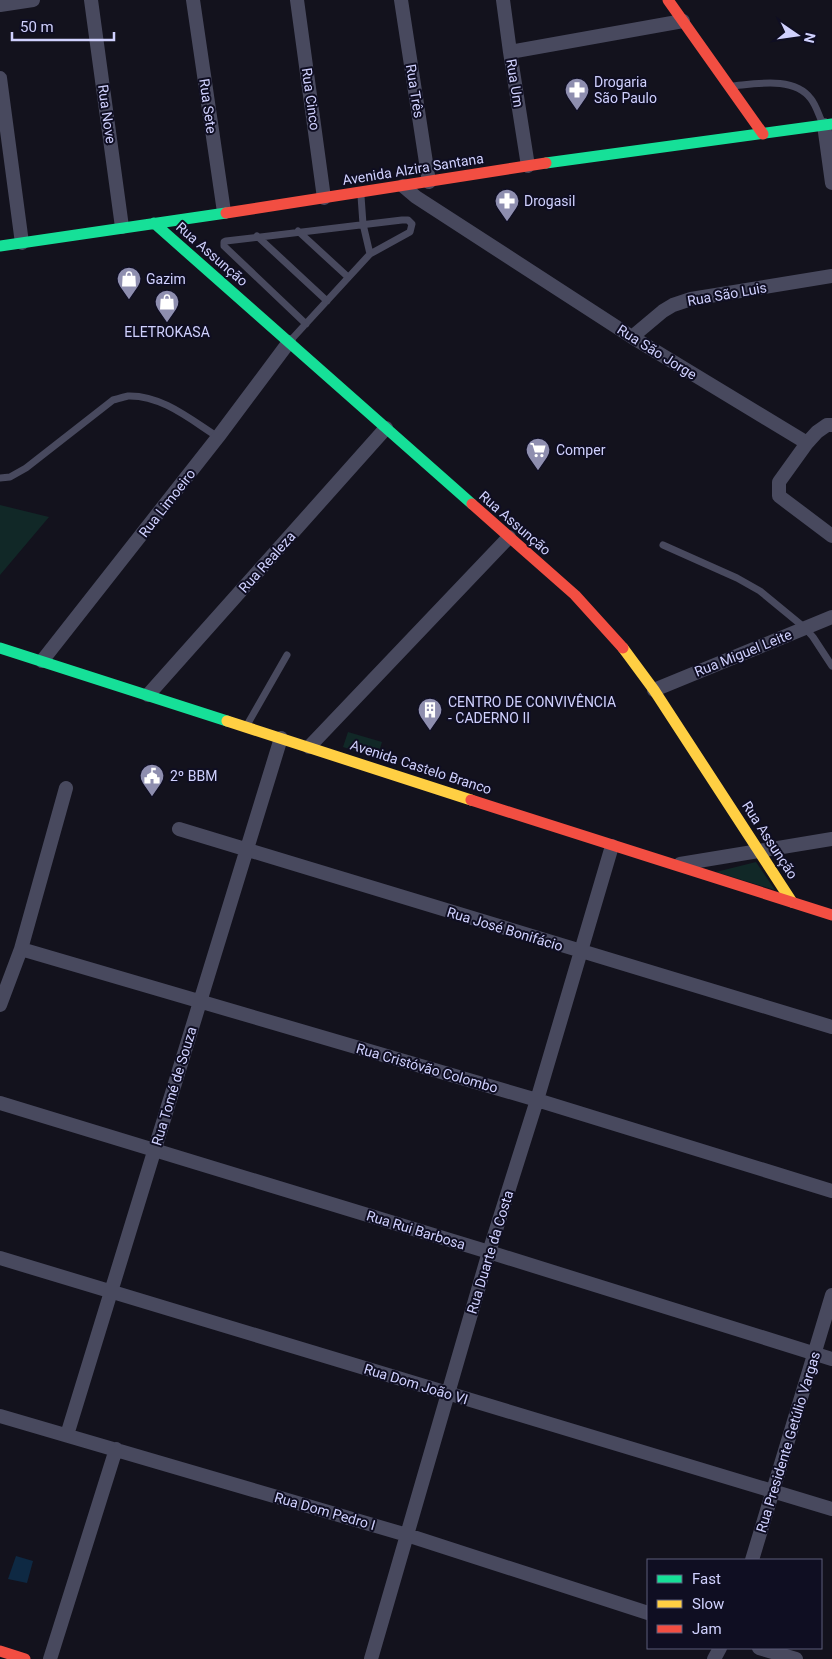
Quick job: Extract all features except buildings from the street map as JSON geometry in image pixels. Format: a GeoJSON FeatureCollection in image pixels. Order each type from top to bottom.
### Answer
{"type":"FeatureCollection","features":[{"type":"Feature","properties":{"kind":"street"},"geometry":{"type":"LineString","coordinates":[[0,5],[29,0]]}},
{"type":"Feature","properties":{"kind":"street","name":"Rua Nove"},"geometry":{"type":"LineString","coordinates":[[91,0],[122,227]]}},
{"type":"Feature","properties":{"kind":"street","name":"Rua Sete"},"geometry":{"type":"LineString","coordinates":[[193,0],[224,212]]}},
{"type":"Feature","properties":{"kind":"street","name":"Rua Cinco"},"geometry":{"type":"LineString","coordinates":[[298,0],[324,198]]}},
{"type":"Feature","properties":{"kind":"street","name":"Rua Três"},"geometry":{"type":"LineString","coordinates":[[401,0],[429,182]]}},
{"type":"Feature","properties":{"kind":"street","name":"Rua Um"},"geometry":{"type":"LineString","coordinates":[[503,0],[528,166]]}},
{"type":"Feature","properties":{"kind":"street"},"geometry":{"type":"LineString","coordinates":[[668,0],[762,134]]}},
{"type":"Feature","properties":{"kind":"street"},"geometry":{"type":"LineString","coordinates":[[510,52],[683,21]]}},
{"type":"Feature","properties":{"kind":"street"},"geometry":{"type":"LineString","coordinates":[[0,78],[22,243]]}},
{"type":"Feature","properties":{"kind":"street","name":"Avenida Alzira Santana"},"geometry":{"type":"LineString","coordinates":[[0,246],[361,193],[528,166],[828,124]]}},
{"type":"Feature","properties":{"kind":"street"},"geometry":{"type":"LineString","coordinates":[[828,124],[832,183]]}},
{"type":"Feature","properties":{"kind":"street","name":"Rua São Jorge"},"geometry":{"type":"LineString","coordinates":[[403,186],[416,197],[632,337],[807,443]]}},
{"type":"Feature","properties":{"kind":"street","name":"Rua Assunção"},"geometry":{"type":"LineString","coordinates":[[154,223],[576,595],[619,643],[654,690],[760,850],[792,902]]}},
{"type":"Feature","properties":{"kind":"street","name":"Rua São Luis"},"geometry":{"type":"LineString","coordinates":[[632,337],[663,311],[673,305],[691,299],[832,276]]}},
{"type":"Feature","properties":{"kind":"street","name":"Rua Limoeiro"},"geometry":{"type":"LineString","coordinates":[[42,662],[218,437],[289,342]]}},
{"type":"Feature","properties":{"kind":"street"},"geometry":{"type":"LineString","coordinates":[[832,425],[817,432],[780,482],[780,496],[832,536]]}},
{"type":"Feature","properties":{"kind":"street","name":"Rua Realeza"},"geometry":{"type":"LineString","coordinates":[[148,695],[386,428]]}},
{"type":"Feature","properties":{"kind":"street"},"geometry":{"type":"LineString","coordinates":[[309,747],[509,537]]}},
{"type":"Feature","properties":{"kind":"street","name":"Rua Miguel Leite"},"geometry":{"type":"LineString","coordinates":[[654,690],[832,617]]}},
{"type":"Feature","properties":{"kind":"street","name":"Avenida Castelo Branco"},"geometry":{"type":"LineString","coordinates":[[0,648],[612,846],[676,864],[832,915]]}},
{"type":"Feature","properties":{"kind":"street","name":"Rua Tomé de Souza"},"geometry":{"type":"LineString","coordinates":[[67,1435],[281,738]]}},
{"type":"Feature","properties":{"kind":"street"},"geometry":{"type":"LineString","coordinates":[[0,1005],[21,949],[66,788]]}},
{"type":"Feature","properties":{"kind":"street","name":"Rua José Bonifácio"},"geometry":{"type":"LineString","coordinates":[[179,829],[832,1027]]}},
{"type":"Feature","properties":{"kind":"street"},"geometry":{"type":"LineString","coordinates":[[676,864],[832,839]]}},
{"type":"Feature","properties":{"kind":"street","name":"Rua Duarte da Costa"},"geometry":{"type":"LineString","coordinates":[[371,1659],[489,1252],[538,1100],[612,846]]}},
{"type":"Feature","properties":{"kind":"street","name":"Rua Cristóvão Colombo"},"geometry":{"type":"LineString","coordinates":[[21,949],[538,1100],[832,1191]]}},
{"type":"Feature","properties":{"kind":"street","name":"Rua Rui Barbosa"},"geometry":{"type":"LineString","coordinates":[[0,1103],[832,1358]]}},
{"type":"Feature","properties":{"kind":"street","name":"Rua Dom João VI"},"geometry":{"type":"LineString","coordinates":[[0,1258],[832,1509]]}},
{"type":"Feature","properties":{"kind":"street","name":"Rua Presidente Getúlio Vargas"},"geometry":{"type":"LineString","coordinates":[[752,1559],[832,1296]]}},
{"type":"Feature","properties":{"kind":"street","name":"Rua Dom Pedro I"},"geometry":{"type":"LineString","coordinates":[[0,1416],[407,1535],[647,1613]]}},
{"type":"Feature","properties":{"kind":"street"},"geometry":{"type":"LineString","coordinates":[[50,1659],[116,1449]]}},
{"type":"Feature","properties":{"kind":"street"},"geometry":{"type":"LineString","coordinates":[[762,1649],[796,1659]]}},
{"type":"Feature","properties":{"kind":"street"},"geometry":{"type":"LineString","coordinates":[[0,1651],[25,1659]]}},
{"type":"Feature","properties":{"kind":"lane"},"geometry":{"type":"LineString","coordinates":[[728,86],[785,84],[800,89],[811,98],[828,124]]}},
{"type":"Feature","properties":{"kind":"lane"},"geometry":{"type":"LineString","coordinates":[[361,193],[363,224],[370,254]]}},
{"type":"Feature","properties":{"kind":"lane"},"geometry":{"type":"LineString","coordinates":[[289,342],[306,324],[327,301],[348,277],[370,254],[410,232],[412,224],[408,220],[402,220],[226,240],[224,246],[306,324]]}},
{"type":"Feature","properties":{"kind":"lane"},"geometry":{"type":"LineString","coordinates":[[298,231],[348,277]]}},
{"type":"Feature","properties":{"kind":"lane"},"geometry":{"type":"LineString","coordinates":[[257,236],[327,301]]}},
{"type":"Feature","properties":{"kind":"lane"},"geometry":{"type":"LineString","coordinates":[[0,478],[10,477],[26,468],[112,400],[126,396],[161,402],[218,437]]}},
{"type":"Feature","properties":{"kind":"lane"},"geometry":{"type":"LineString","coordinates":[[663,545],[737,578],[752,587],[805,628],[832,666]]}},
{"type":"Feature","properties":{"kind":"lane"},"geometry":{"type":"LineString","coordinates":[[245,727],[287,655]]}},
{"type":"Feature","properties":{"kind":"green space"},"geometry":{"type":"Polygon","coordinates":[[[0,505],[49,517],[0,575],[0,505]]]}},
{"type":"Feature","properties":{"kind":"green space"},"geometry":{"type":"Polygon","coordinates":[[[348,732],[382,742],[377,758],[343,747],[348,732]]]}},
{"type":"Feature","properties":{"kind":"green space"},"geometry":{"type":"Polygon","coordinates":[[[756,862],[775,890],[716,872],[756,862]]]}},
{"type":"Feature","properties":{"kind":"water"},"geometry":{"type":"Polygon","coordinates":[[[16,1556],[33,1561],[27,1583],[8,1579],[16,1556]]]}},
{"type":"Feature","properties":{"kind":"traffic: fast"},"geometry":{"type":"LineString","coordinates":[[546,163],[832,124]]}},
{"type":"Feature","properties":{"kind":"traffic: fast"},"geometry":{"type":"LineString","coordinates":[[0,246],[226,213]]}},
{"type":"Feature","properties":{"kind":"traffic: fast"},"geometry":{"type":"LineString","coordinates":[[154,223],[472,504]]}},
{"type":"Feature","properties":{"kind":"traffic: fast"},"geometry":{"type":"LineString","coordinates":[[0,648],[227,721]]}},
{"type":"Feature","properties":{"kind":"traffic: slow"},"geometry":{"type":"LineString","coordinates":[[623,648],[654,690],[792,902]]}},
{"type":"Feature","properties":{"kind":"traffic: slow"},"geometry":{"type":"LineString","coordinates":[[227,721],[471,800]]}},
{"type":"Feature","properties":{"kind":"traffic: jam"},"geometry":{"type":"LineString","coordinates":[[668,0],[763,134]]}},
{"type":"Feature","properties":{"kind":"traffic: jam"},"geometry":{"type":"LineString","coordinates":[[226,213],[546,163]]}},
{"type":"Feature","properties":{"kind":"traffic: jam"},"geometry":{"type":"LineString","coordinates":[[472,504],[575,595],[623,648]]}},
{"type":"Feature","properties":{"kind":"traffic: jam"},"geometry":{"type":"LineString","coordinates":[[471,800],[832,915]]}},
{"type":"Feature","properties":{"kind":"traffic: jam"},"geometry":{"type":"LineString","coordinates":[[0,1651],[25,1659]]}},
{"type":"Feature","properties":{"kind":"place","name":"Drogaria São Paulo"},"geometry":{"type":"Point","coordinates":[577,111]}},
{"type":"Feature","properties":{"kind":"place","name":"Drogasil"},"geometry":{"type":"Point","coordinates":[507,222]}},
{"type":"Feature","properties":{"kind":"place","name":"Gazim"},"geometry":{"type":"Point","coordinates":[129,300]}},
{"type":"Feature","properties":{"kind":"place","name":"ELETROKASA"},"geometry":{"type":"Point","coordinates":[167,323]}},
{"type":"Feature","properties":{"kind":"place","name":"Comper"},"geometry":{"type":"Point","coordinates":[538,471]}},
{"type":"Feature","properties":{"kind":"place","name":"CENTRO DE CONVIVÊNCIA - CADERNO II"},"geometry":{"type":"Point","coordinates":[430,731]}},
{"type":"Feature","properties":{"kind":"place","name":"2º BBM"},"geometry":{"type":"Point","coordinates":[152,797]}}]}
